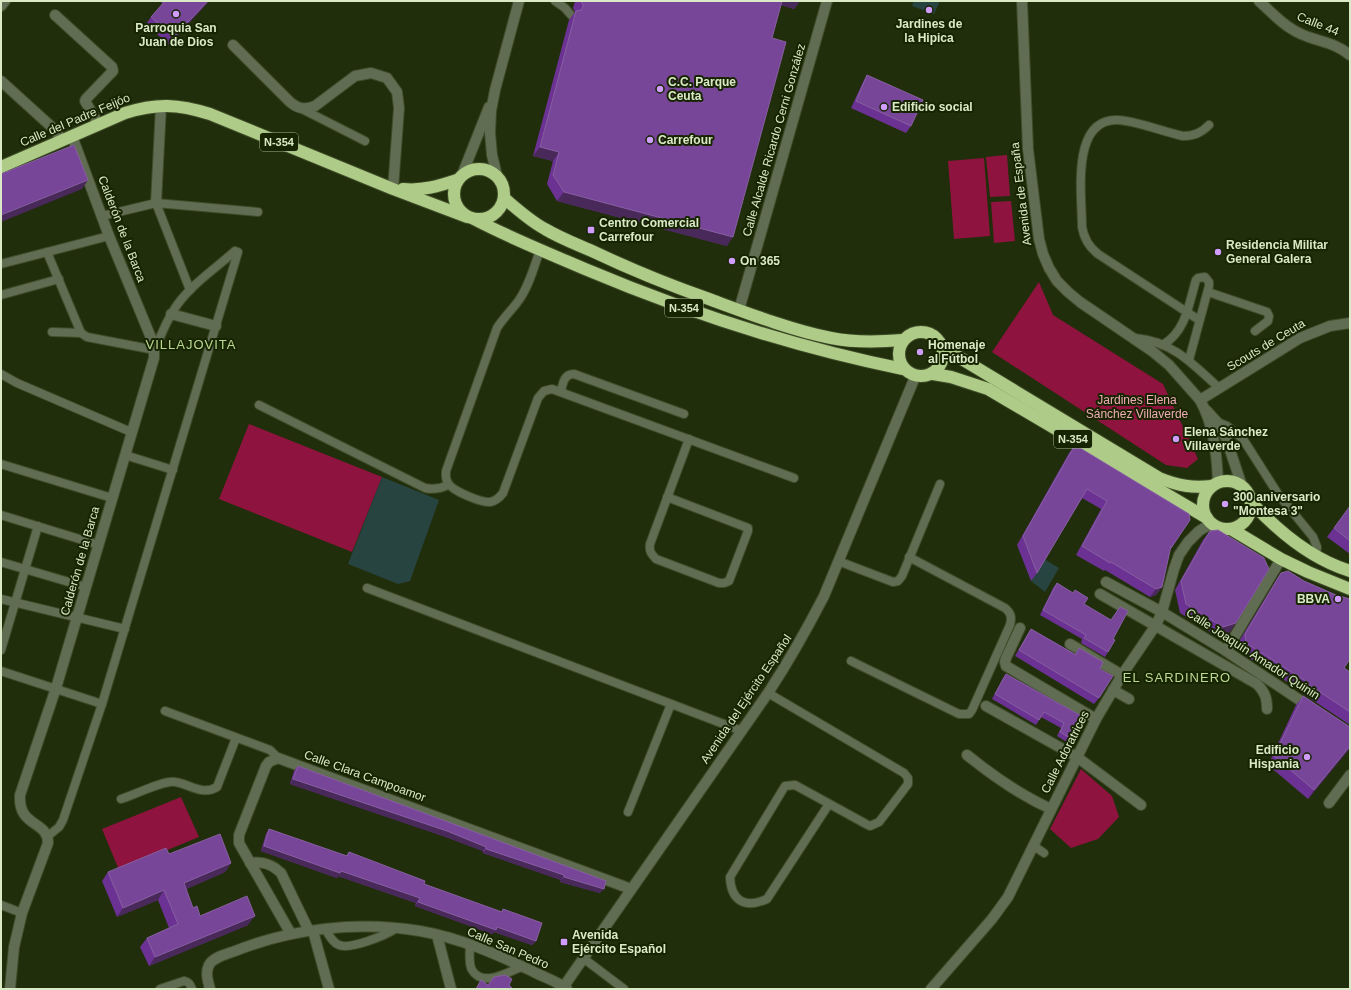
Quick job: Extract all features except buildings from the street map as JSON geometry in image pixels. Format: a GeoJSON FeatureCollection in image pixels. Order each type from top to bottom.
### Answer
{"type":"FeatureCollection","features":[{"type":"Feature","properties":{"kind":"highway","name":"N-354"},"geometry":{"type":"LineString","coordinates":[[161,106],[192,108],[210,114],[393,189],[471,218]]}},
{"type":"Feature","properties":{"kind":"highway","name":"Calle del Padre Feijóo"},"geometry":{"type":"LineString","coordinates":[[1,167],[67,138],[144,107],[161,106]]}},
{"type":"Feature","properties":{"kind":"highway","name":"N-354"},"geometry":{"type":"LineString","coordinates":[[393,189],[426,189],[441,186],[459,177],[468,170],[476,168],[491,171],[497,176]]}},
{"type":"Feature","properties":{"kind":"highway"},"geometry":{"type":"LineString","coordinates":[[471,218],[482,219],[490,217],[497,212],[501,206],[504,198],[504,190],[502,182],[497,176]]}},
{"type":"Feature","properties":{"kind":"highway","name":"N-354"},"geometry":{"type":"LineString","coordinates":[[459,177],[454,188],[453,196],[455,204],[460,212],[502,234],[626,286],[742,327],[837,355],[903,369],[908,374],[915,376],[921,377],[933,374],[952,377],[988,389],[1217,527],[1231,529],[1281,559],[1350,589]]}},
{"type":"Feature","properties":{"kind":"highway","name":"N-354"},"geometry":{"type":"LineString","coordinates":[[504,198],[523,215],[551,232],[624,266],[739,310],[807,332],[831,338],[873,342],[903,340],[908,336],[921,332],[934,336],[942,347],[1159,478],[1176,485],[1188,487],[1215,485],[1230,481],[1242,486]]}},
{"type":"Feature","properties":{"kind":"highway"},"geometry":{"type":"LineString","coordinates":[[903,340],[899,347],[898,354],[899,362],[903,369]]}},
{"type":"Feature","properties":{"kind":"highway"},"geometry":{"type":"LineString","coordinates":[[933,374],[942,362],[942,347]]}},
{"type":"Feature","properties":{"kind":"highway"},"geometry":{"type":"LineString","coordinates":[[1209,521],[1204,512],[1204,498],[1208,491],[1215,485]]}},
{"type":"Feature","properties":{"kind":"highway"},"geometry":{"type":"LineString","coordinates":[[1242,486],[1250,496],[1252,503],[1276,528],[1292,541],[1316,556],[1350,571]]}},
{"type":"Feature","properties":{"kind":"highway"},"geometry":{"type":"LineString","coordinates":[[1231,529],[1238,527],[1249,516],[1252,503]]}},
{"type":"Feature","properties":{"kind":"street"},"geometry":{"type":"LineString","coordinates":[[1,6],[5,1]]}},
{"type":"Feature","properties":{"kind":"street"},"geometry":{"type":"LineString","coordinates":[[497,176],[492,155],[490,133],[491,111],[495,90],[519,1]]}},
{"type":"Feature","properties":{"kind":"street","name":"Calle Alcalde Ricardo Cerni González"},"geometry":{"type":"LineString","coordinates":[[739,310],[827,1]]}},
{"type":"Feature","properties":{"kind":"street","name":"Avenida de España"},"geometry":{"type":"LineString","coordinates":[[1022,1],[1028,149],[1039,239],[1049,268],[1057,281],[1068,292],[1102,317],[1135,338],[1169,365],[1217,422],[1226,438],[1242,486]]}},
{"type":"Feature","properties":{"kind":"street","name":"Calle 44"},"geometry":{"type":"LineString","coordinates":[[1259,1],[1284,24],[1292,29],[1310,38],[1334,44],[1350,55]]}},
{"type":"Feature","properties":{"kind":"street"},"geometry":{"type":"LineString","coordinates":[[55,15],[112,67],[113,71],[85,101],[99,125]]}},
{"type":"Feature","properties":{"kind":"street"},"geometry":{"type":"LineString","coordinates":[[233,45],[295,107],[302,109],[309,109],[315,106],[355,76],[371,73],[387,78],[397,92],[399,108],[393,189]]}},
{"type":"Feature","properties":{"kind":"street"},"geometry":{"type":"LineString","coordinates":[[1,81],[54,130],[67,138]]}},
{"type":"Feature","properties":{"kind":"street"},"geometry":{"type":"LineString","coordinates":[[459,177],[495,90]]}},
{"type":"Feature","properties":{"kind":"street"},"geometry":{"type":"LineString","coordinates":[[156,203],[161,106]]}},
{"type":"Feature","properties":{"kind":"street","name":"Calderón de la Barca"},"geometry":{"type":"LineString","coordinates":[[48,836],[43,830],[25,817],[20,804],[24,784],[56,688],[154,358],[155,350],[102,216],[67,138]]}},
{"type":"Feature","properties":{"kind":"street"},"geometry":{"type":"LineString","coordinates":[[171,314],[216,326]]}},
{"type":"Feature","properties":{"kind":"street","name":"Scouts de Ceuta"},"geometry":{"type":"LineString","coordinates":[[1202,404],[1219,388],[1300,338],[1330,326],[1350,323]]}},
{"type":"Feature","properties":{"kind":"street","name":"Avenida del Ejército Español"},"geometry":{"type":"LineString","coordinates":[[564,988],[583,958],[789,662],[824,596],[915,376]]}},
{"type":"Feature","properties":{"kind":"street","name":"Avenida de España"},"geometry":{"type":"LineString","coordinates":[[1202,404],[1214,444],[1215,485]]}},
{"type":"Feature","properties":{"kind":"street","name":"Calle Adoratrices"},"geometry":{"type":"LineString","coordinates":[[931,989],[1001,908],[1008,897],[1096,719],[1122,675],[1156,625],[1162,612],[1179,554],[1188,542],[1209,521]]}},
{"type":"Feature","properties":{"kind":"street"},"geometry":{"type":"LineString","coordinates":[[1226,651],[1281,559]]}},
{"type":"Feature","properties":{"kind":"street","name":"Calle Joaquín Amador Quinin"},"geometry":{"type":"LineString","coordinates":[[1106,582],[1162,612],[1226,651],[1317,711]]}},
{"type":"Feature","properties":{"kind":"street"},"geometry":{"type":"LineString","coordinates":[[1100,594],[1257,684],[1264,691],[1267,700],[1267,709]]}},
{"type":"Feature","properties":{"kind":"street"},"geometry":{"type":"LineString","coordinates":[[1020,628],[1004,662],[1006,666],[1096,719]]}},
{"type":"Feature","properties":{"kind":"street"},"geometry":{"type":"LineString","coordinates":[[1070,644],[1122,675]]}},
{"type":"Feature","properties":{"kind":"street"},"geometry":{"type":"LineString","coordinates":[[1113,690],[1129,700]]}},
{"type":"Feature","properties":{"kind":"street"},"geometry":{"type":"LineString","coordinates":[[986,706],[1077,757],[1141,805]]}},
{"type":"Feature","properties":{"kind":"street"},"geometry":{"type":"LineString","coordinates":[[967,755],[992,776],[1017,792],[1052,809]]}},
{"type":"Feature","properties":{"kind":"street"},"geometry":{"type":"LineString","coordinates":[[278,758],[269,762],[266,766],[239,835],[239,843],[291,934]]}},
{"type":"Feature","properties":{"kind":"street","name":"Calle Clara Campoamor"},"geometry":{"type":"LineString","coordinates":[[278,758],[631,889]]}},
{"type":"Feature","properties":{"kind":"street"},"geometry":{"type":"LineString","coordinates":[[1329,803],[1350,775]]}},
{"type":"Feature","properties":{"kind":"street"},"geometry":{"type":"LineString","coordinates":[[10,989],[14,948],[22,913],[46,850],[48,836]]}},
{"type":"Feature","properties":{"kind":"street"},"geometry":{"type":"LineString","coordinates":[[250,864],[259,862],[267,864],[275,867],[281,873],[311,931],[329,989]]}},
{"type":"Feature","properties":{"kind":"street","name":"Calle San Pedro"},"geometry":{"type":"LineString","coordinates":[[210,989],[207,972],[209,964],[215,959],[252,944],[291,934],[342,927],[374,927],[420,931],[470,944],[496,954],[564,988]]}},
{"type":"Feature","properties":{"kind":"street"},"geometry":{"type":"LineString","coordinates":[[437,935],[451,989]]}},
{"type":"Feature","properties":{"kind":"lane"},"geometry":{"type":"LineString","coordinates":[[555,1],[565,8],[571,15]]}},
{"type":"Feature","properties":{"kind":"lane"},"geometry":{"type":"LineString","coordinates":[[302,109],[365,141]]}},
{"type":"Feature","properties":{"kind":"lane"},"geometry":{"type":"LineString","coordinates":[[1199,320],[1098,254],[1089,246],[1082,227],[1080,199],[1082,164],[1086,142],[1094,130],[1106,122],[1112,120],[1126,120],[1183,136],[1200,133],[1209,125]]}},
{"type":"Feature","properties":{"kind":"lane"},"geometry":{"type":"LineString","coordinates":[[156,203],[190,290]]}},
{"type":"Feature","properties":{"kind":"lane"},"geometry":{"type":"LineString","coordinates":[[102,216],[156,203],[258,212]]}},
{"type":"Feature","properties":{"kind":"lane"},"geometry":{"type":"LineString","coordinates":[[1,264],[109,236]]}},
{"type":"Feature","properties":{"kind":"lane"},"geometry":{"type":"LineString","coordinates":[[540,250],[524,292],[518,302],[502,319],[497,328],[446,471],[448,485],[454,490],[484,502],[491,502],[498,499],[503,493],[538,398],[544,391],[552,388],[794,478]]}},
{"type":"Feature","properties":{"kind":"lane"},"geometry":{"type":"LineString","coordinates":[[47,252],[81,333],[86,337],[155,350],[165,325],[177,304],[190,290],[235,251],[237,251],[238,254],[102,704],[63,820],[54,832],[48,836]]}},
{"type":"Feature","properties":{"kind":"lane"},"geometry":{"type":"LineString","coordinates":[[1164,344],[1170,341],[1179,331],[1196,280],[1198,278],[1205,277],[1209,282],[1208,292],[1189,360]]}},
{"type":"Feature","properties":{"kind":"lane"},"geometry":{"type":"LineString","coordinates":[[1,295],[59,280]]}},
{"type":"Feature","properties":{"kind":"lane"},"geometry":{"type":"LineString","coordinates":[[1208,292],[1267,312],[1269,316],[1268,321],[1255,331]]}},
{"type":"Feature","properties":{"kind":"lane"},"geometry":{"type":"LineString","coordinates":[[52,332],[81,333]]}},
{"type":"Feature","properties":{"kind":"lane"},"geometry":{"type":"LineString","coordinates":[[1135,338],[1164,344],[1189,360],[1219,388]]}},
{"type":"Feature","properties":{"kind":"lane"},"geometry":{"type":"LineString","coordinates":[[1,374],[131,432]]}},
{"type":"Feature","properties":{"kind":"lane"},"geometry":{"type":"LineString","coordinates":[[560,391],[566,377],[570,374],[574,374],[684,414]]}},
{"type":"Feature","properties":{"kind":"lane"},"geometry":{"type":"LineString","coordinates":[[259,405],[425,488],[433,490],[441,489],[448,485]]}},
{"type":"Feature","properties":{"kind":"lane"},"geometry":{"type":"LineString","coordinates":[[1217,422],[1227,426],[1243,439],[1278,494],[1316,542],[1316,556]]}},
{"type":"Feature","properties":{"kind":"lane"},"geometry":{"type":"LineString","coordinates":[[667,497],[748,528],[729,581],[720,583],[656,559],[649,550],[650,544],[667,497],[689,439]]}},
{"type":"Feature","properties":{"kind":"lane"},"geometry":{"type":"LineString","coordinates":[[125,455],[173,470]]}},
{"type":"Feature","properties":{"kind":"lane"},"geometry":{"type":"LineString","coordinates":[[1,464],[112,498]]}},
{"type":"Feature","properties":{"kind":"lane"},"geometry":{"type":"LineString","coordinates":[[838,561],[893,582],[898,581],[902,576],[940,484]]}},
{"type":"Feature","properties":{"kind":"lane"},"geometry":{"type":"LineString","coordinates":[[1,515],[99,544]]}},
{"type":"Feature","properties":{"kind":"lane"},"geometry":{"type":"LineString","coordinates":[[1,650],[38,526]]}},
{"type":"Feature","properties":{"kind":"lane"},"geometry":{"type":"LineString","coordinates":[[852,661],[959,714],[969,714],[972,710],[1010,625],[1012,619],[1010,612],[909,557]]}},
{"type":"Feature","properties":{"kind":"lane"},"geometry":{"type":"LineString","coordinates":[[1,562],[86,587]]}},
{"type":"Feature","properties":{"kind":"lane"},"geometry":{"type":"LineString","coordinates":[[367,588],[742,731]]}},
{"type":"Feature","properties":{"kind":"lane"},"geometry":{"type":"LineString","coordinates":[[1,599],[125,629]]}},
{"type":"Feature","properties":{"kind":"lane"},"geometry":{"type":"LineString","coordinates":[[1,671],[102,704]]}},
{"type":"Feature","properties":{"kind":"lane"},"geometry":{"type":"LineString","coordinates":[[768,693],[904,773],[908,778],[908,784],[879,822],[870,826],[795,785],[785,786],[730,877],[730,888],[736,898],[746,903],[757,904],[767,899],[829,804]]}},
{"type":"Feature","properties":{"kind":"lane"},"geometry":{"type":"LineString","coordinates":[[628,812],[671,704]]}},
{"type":"Feature","properties":{"kind":"lane"},"geometry":{"type":"LineString","coordinates":[[165,711],[270,750],[278,758]]}},
{"type":"Feature","properties":{"kind":"lane"},"geometry":{"type":"LineString","coordinates":[[121,799],[168,782],[182,783],[203,791],[217,788],[236,738]]}},
{"type":"Feature","properties":{"kind":"lane"},"geometry":{"type":"LineString","coordinates":[[1034,846],[1044,853]]}},
{"type":"Feature","properties":{"kind":"lane"},"geometry":{"type":"LineString","coordinates":[[1,905],[22,913]]}},
{"type":"Feature","properties":{"kind":"lane"},"geometry":{"type":"LineString","coordinates":[[325,929],[335,943],[342,946],[348,946],[379,938],[395,929]]}},
{"type":"Feature","properties":{"kind":"lane"},"geometry":{"type":"LineString","coordinates":[[470,944],[470,960],[472,969],[478,976],[486,979],[495,977],[521,966]]}},
{"type":"Feature","properties":{"kind":"lane"},"geometry":{"type":"LineString","coordinates":[[583,958],[624,989]]}},
{"type":"Feature","properties":{"kind":"lane"},"geometry":{"type":"LineString","coordinates":[[160,989],[184,981],[188,981],[192,989]]}},
{"type":"Feature","properties":{"kind":"green space"},"geometry":{"type":"Polygon","coordinates":[[[1007,155],[1010,196],[990,197],[986,157],[1007,155]]]}},
{"type":"Feature","properties":{"kind":"green space"},"geometry":{"type":"Polygon","coordinates":[[[984,158],[990,236],[954,239],[948,161],[984,158]]]}},
{"type":"Feature","properties":{"kind":"green space"},"geometry":{"type":"Polygon","coordinates":[[[1011,201],[1015,241],[994,243],[991,202],[1011,201]]]}},
{"type":"Feature","properties":{"kind":"green space","name":"Jardines Elena Sánchez Villaverde"},"geometry":{"type":"Polygon","coordinates":[[[1039,282],[1053,315],[1163,384],[1198,459],[1187,468],[1166,465],[992,352],[1039,282]]]}},
{"type":"Feature","properties":{"kind":"green space"},"geometry":{"type":"Polygon","coordinates":[[[249,424],[382,477],[352,552],[219,499],[249,424]]]}},
{"type":"Feature","properties":{"kind":"green space"},"geometry":{"type":"Polygon","coordinates":[[[1081,769],[1112,796],[1119,817],[1098,839],[1071,848],[1050,829],[1081,769]]]}},
{"type":"Feature","properties":{"kind":"green space"},"geometry":{"type":"Polygon","coordinates":[[[181,797],[199,837],[119,870],[102,829],[181,797]]]}},
{"type":"Feature","properties":{"kind":"water","name":"Jardines de la Hipica"},"geometry":{"type":"Polygon","coordinates":[[[914,1],[940,1],[934,14],[912,6],[914,1]]]}},
{"type":"Feature","properties":{"kind":"water"},"geometry":{"type":"Polygon","coordinates":[[[382,477],[439,500],[410,581],[398,584],[348,564],[382,477]]]}},
{"type":"Feature","properties":{"kind":"water"},"geometry":{"type":"Polygon","coordinates":[[[1044,559],[1059,568],[1045,592],[1031,581],[1044,559]]]}},
{"type":"Feature","properties":{"kind":"place","name":"Jardines de la Hipica"},"geometry":{"type":"Point","coordinates":[929,10]}},
{"type":"Feature","properties":{"kind":"place","name":"Parroquia San Juan de Dios"},"geometry":{"type":"Point","coordinates":[176,14]}},
{"type":"Feature","properties":{"kind":"place","name":"C.C. Parque Ceuta"},"geometry":{"type":"Point","coordinates":[660,89]}},
{"type":"Feature","properties":{"kind":"place","name":"Edificio social"},"geometry":{"type":"Point","coordinates":[884,107]}},
{"type":"Feature","properties":{"kind":"place","name":"Carrefour"},"geometry":{"type":"Point","coordinates":[650,140]}},
{"type":"Feature","properties":{"kind":"place","name":"Centro Comercial Carrefour"},"geometry":{"type":"Point","coordinates":[591,230]}},
{"type":"Feature","properties":{"kind":"place","name":"Residencia Militar General Galera"},"geometry":{"type":"Point","coordinates":[1218,252]}},
{"type":"Feature","properties":{"kind":"place","name":"On 365"},"geometry":{"type":"Point","coordinates":[732,261]}},
{"type":"Feature","properties":{"kind":"place","name":"Homenaje al Fútbol"},"geometry":{"type":"Point","coordinates":[920,352]}},
{"type":"Feature","properties":{"kind":"place","name":"Elena Sánchez Villaverde"},"geometry":{"type":"Point","coordinates":[1176,439]}},
{"type":"Feature","properties":{"kind":"place","name":"300 aniversario \"Montesa 3\""},"geometry":{"type":"Point","coordinates":[1225,504]}},
{"type":"Feature","properties":{"kind":"place","name":"BBVA"},"geometry":{"type":"Point","coordinates":[1338,599]}},
{"type":"Feature","properties":{"kind":"place","name":"Edificio Hispania"},"geometry":{"type":"Point","coordinates":[1307,757]}},
{"type":"Feature","properties":{"kind":"place","name":"Avenida Ejército Español"},"geometry":{"type":"Point","coordinates":[564,942]}},
{"type":"Feature","properties":{"kind":"district","name":"VILLAJOVITA"},"geometry":{"type":"Point","coordinates":[191,344]}},
{"type":"Feature","properties":{"kind":"district","name":"EL SARDINERO"},"geometry":{"type":"Point","coordinates":[1177,677]}}]}
